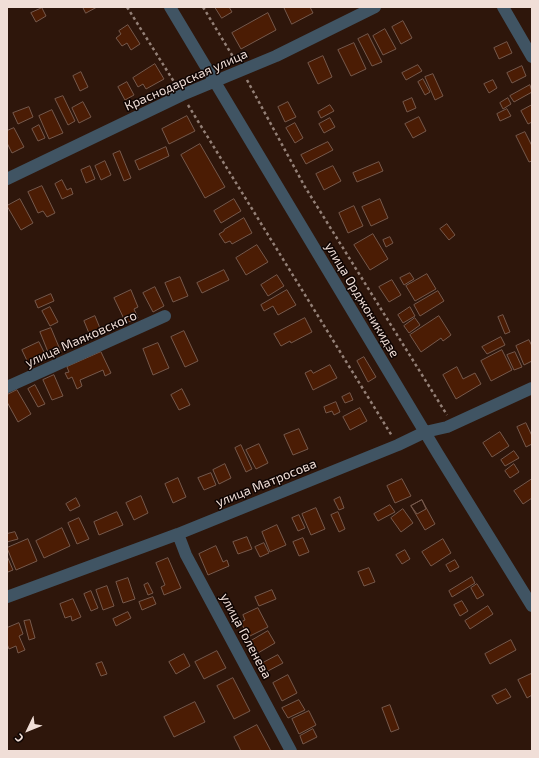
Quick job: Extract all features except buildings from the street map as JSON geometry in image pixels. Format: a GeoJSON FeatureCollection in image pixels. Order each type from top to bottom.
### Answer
{"type":"FeatureCollection","features":[{"type":"Feature","properties":{"kind":"street","name":"улица Орджоникидзе"},"geometry":{"type":"LineString","coordinates":[[170,7],[425,432],[532,606]]}},
{"type":"Feature","properties":{"kind":"street","name":"Краснодарская улица"},"geometry":{"type":"LineString","coordinates":[[7,179],[182,95],[276,56],[375,7]]}},
{"type":"Feature","properties":{"kind":"street"},"geometry":{"type":"LineString","coordinates":[[504,7],[532,57]]}},
{"type":"Feature","properties":{"kind":"street","name":"улица Маяковского"},"geometry":{"type":"LineString","coordinates":[[7,387],[166,316]]}},
{"type":"Feature","properties":{"kind":"street","name":"улица Матросова"},"geometry":{"type":"LineString","coordinates":[[7,597],[178,534],[398,445],[425,432],[452,424],[532,388]]}},
{"type":"Feature","properties":{"kind":"street","name":"улица Голенева"},"geometry":{"type":"LineString","coordinates":[[178,534],[186,555],[292,751]]}},
{"type":"Feature","properties":{"kind":"path"},"geometry":{"type":"LineString","coordinates":[[127,7],[370,403],[398,445]]}},
{"type":"Feature","properties":{"kind":"path"},"geometry":{"type":"LineString","coordinates":[[202,7],[241,70],[305,187],[452,424]]}}]}
